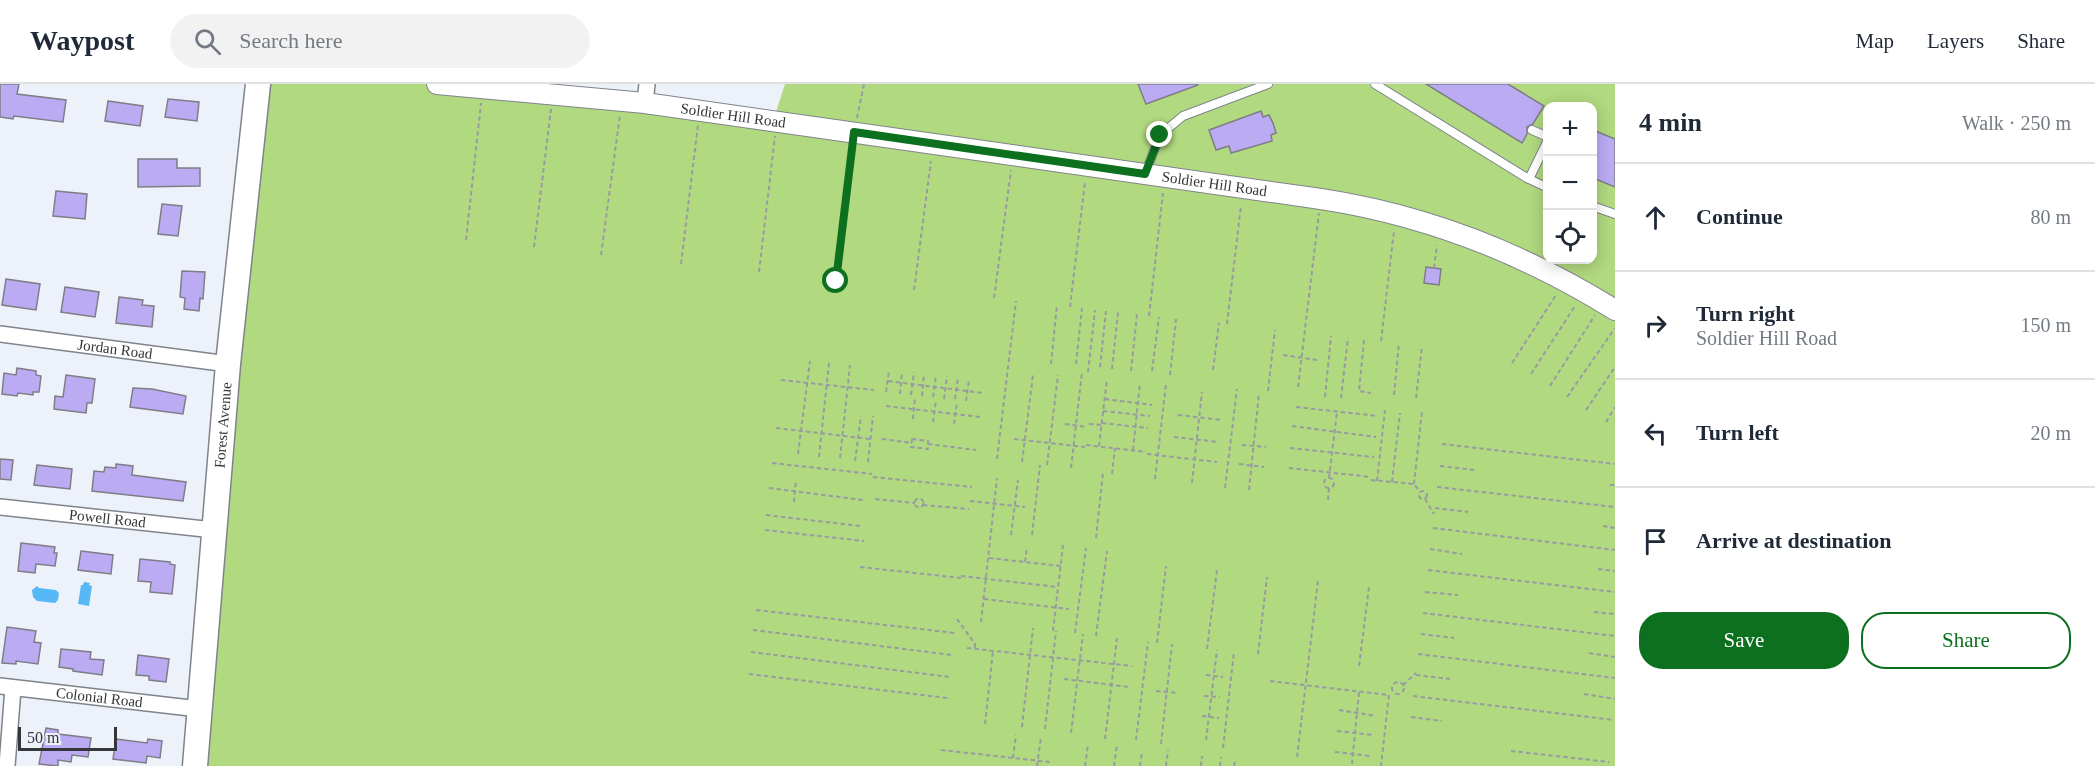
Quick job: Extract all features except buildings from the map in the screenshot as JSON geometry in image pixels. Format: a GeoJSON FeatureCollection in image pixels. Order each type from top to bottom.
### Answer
{"type":"FeatureCollection","features":[{"type":"Feature","properties":{"kind":"main road","name":"Forest Avenue"},"geometry":{"type":"LineString","coordinates":[[195,766],[228,364],[258,84]]}},
{"type":"Feature","properties":{"kind":"street","name":"Soldier Hill Road"},"geometry":{"type":"LineString","coordinates":[[437,84],[622,101],[646,93],[699,110],[1321,199],[1439,227],[1514,255],[1585,291],[1606,311]]}},
{"type":"Feature","properties":{"kind":"street","name":"Jordan Road"},"geometry":{"type":"LineString","coordinates":[[0,334],[228,364]]}},
{"type":"Feature","properties":{"kind":"street","name":"Powell Road"},"geometry":{"type":"LineString","coordinates":[[0,507],[214,530]]}},
{"type":"Feature","properties":{"kind":"street","name":"Colonial Road"},"geometry":{"type":"LineString","coordinates":[[6,687],[199,709]]}},
{"type":"Feature","properties":{"kind":"street"},"geometry":{"type":"LineString","coordinates":[[6,687],[7,766]]}},
{"type":"Feature","properties":{"kind":"lane"},"geometry":{"type":"LineString","coordinates":[[1145,174],[1160,135],[1183,116],[1268,84]]}},
{"type":"Feature","properties":{"kind":"lane"},"geometry":{"type":"LineString","coordinates":[[1375,84],[1543,186]]}},
{"type":"Feature","properties":{"kind":"lane"},"geometry":{"type":"LineString","coordinates":[[1532,130],[1543,136]]}},
{"type":"Feature","properties":{"kind":"lane"},"geometry":{"type":"LineString","coordinates":[[1529,179],[1543,149]]}},
{"type":"Feature","properties":{"kind":"lane"},"geometry":{"type":"LineString","coordinates":[[1597,207],[1615,214]]}},
{"type":"Feature","properties":{"kind":"path"},"geometry":{"type":"LineString","coordinates":[[836,281],[854,132],[864,84]]}},
{"type":"Feature","properties":{"kind":"path"},"geometry":{"type":"LineString","coordinates":[[466,240],[483,88]]}},
{"type":"Feature","properties":{"kind":"path"},"geometry":{"type":"LineString","coordinates":[[534,247],[553,94]]}},
{"type":"Feature","properties":{"kind":"path"},"geometry":{"type":"LineString","coordinates":[[602,255],[622,101]]}},
{"type":"Feature","properties":{"kind":"path"},"geometry":{"type":"LineString","coordinates":[[681,264],[699,110]]}},
{"type":"Feature","properties":{"kind":"path"},"geometry":{"type":"LineString","coordinates":[[759,273],[777,121]]}},
{"type":"Feature","properties":{"kind":"path"},"geometry":{"type":"LineString","coordinates":[[914,290],[934,144]]}},
{"type":"Feature","properties":{"kind":"path"},"geometry":{"type":"LineString","coordinates":[[994,298],[1013,155]]}},
{"type":"Feature","properties":{"kind":"path"},"geometry":{"type":"LineString","coordinates":[[1071,307],[1087,165]]}},
{"type":"Feature","properties":{"kind":"path"},"geometry":{"type":"LineString","coordinates":[[1149,316],[1165,177]]}},
{"type":"Feature","properties":{"kind":"path"},"geometry":{"type":"LineString","coordinates":[[1227,324],[1243,188]]}},
{"type":"Feature","properties":{"kind":"path"},"geometry":{"type":"LineString","coordinates":[[1298,387],[1321,199]]}},
{"type":"Feature","properties":{"kind":"path"},"geometry":{"type":"LineString","coordinates":[[1381,341],[1396,215]]}},
{"type":"Feature","properties":{"kind":"path"},"geometry":{"type":"LineString","coordinates":[[1434,268],[1439,227]]}},
{"type":"Feature","properties":{"kind":"path"},"geometry":{"type":"LineString","coordinates":[[1512,363],[1565,281]]}},
{"type":"Feature","properties":{"kind":"path"},"geometry":{"type":"LineString","coordinates":[[1531,374],[1585,291]]}},
{"type":"Feature","properties":{"kind":"path"},"geometry":{"type":"LineString","coordinates":[[997,459],[1016,301]]}},
{"type":"Feature","properties":{"kind":"path"},"geometry":{"type":"LineString","coordinates":[[1051,364],[1058,305]]}},
{"type":"Feature","properties":{"kind":"path"},"geometry":{"type":"LineString","coordinates":[[1076,364],[1082,308]]}},
{"type":"Feature","properties":{"kind":"path"},"geometry":{"type":"LineString","coordinates":[[1088,372],[1095,310]]}},
{"type":"Feature","properties":{"kind":"path"},"geometry":{"type":"LineString","coordinates":[[1100,367],[1106,311]]}},
{"type":"Feature","properties":{"kind":"path"},"geometry":{"type":"LineString","coordinates":[[1550,386],[1606,311]]}},
{"type":"Feature","properties":{"kind":"path"},"geometry":{"type":"LineString","coordinates":[[1112,369],[1118,312]]}},
{"type":"Feature","properties":{"kind":"path"},"geometry":{"type":"LineString","coordinates":[[1131,371],[1137,314]]}},
{"type":"Feature","properties":{"kind":"path"},"geometry":{"type":"LineString","coordinates":[[1152,371],[1159,317]]}},
{"type":"Feature","properties":{"kind":"path"},"geometry":{"type":"LineString","coordinates":[[1170,375],[1176,319]]}},
{"type":"Feature","properties":{"kind":"path"},"geometry":{"type":"LineString","coordinates":[[1214,370],[1219,323]]}},
{"type":"Feature","properties":{"kind":"path"},"geometry":{"type":"LineString","coordinates":[[1567,397],[1615,328]]}},
{"type":"Feature","properties":{"kind":"path"},"geometry":{"type":"LineString","coordinates":[[1269,391],[1275,330]]}},
{"type":"Feature","properties":{"kind":"path"},"geometry":{"type":"LineString","coordinates":[[1325,397],[1331,336]]}},
{"type":"Feature","properties":{"kind":"path"},"geometry":{"type":"LineString","coordinates":[[1341,398],[1348,338]]}},
{"type":"Feature","properties":{"kind":"path"},"geometry":{"type":"LineString","coordinates":[[1364,340],[1359,391],[1371,393]]}},
{"type":"Feature","properties":{"kind":"path"},"geometry":{"type":"LineString","coordinates":[[1394,395],[1399,344]]}},
{"type":"Feature","properties":{"kind":"path"},"geometry":{"type":"LineString","coordinates":[[1416,398],[1422,346]]}},
{"type":"Feature","properties":{"kind":"path"},"geometry":{"type":"LineString","coordinates":[[1283,355],[1317,360]]}},
{"type":"Feature","properties":{"kind":"path"},"geometry":{"type":"LineString","coordinates":[[798,454],[810,361]]}},
{"type":"Feature","properties":{"kind":"path"},"geometry":{"type":"LineString","coordinates":[[819,457],[829,363]]}},
{"type":"Feature","properties":{"kind":"path"},"geometry":{"type":"LineString","coordinates":[[840,458],[850,365]]}},
{"type":"Feature","properties":{"kind":"path"},"geometry":{"type":"LineString","coordinates":[[1587,410],[1615,367]]}},
{"type":"Feature","properties":{"kind":"path"},"geometry":{"type":"LineString","coordinates":[[886,392],[889,371]]}},
{"type":"Feature","properties":{"kind":"path"},"geometry":{"type":"LineString","coordinates":[[900,394],[902,372]]}},
{"type":"Feature","properties":{"kind":"path"},"geometry":{"type":"LineString","coordinates":[[911,395],[914,372]]}},
{"type":"Feature","properties":{"kind":"path"},"geometry":{"type":"LineString","coordinates":[[1071,468],[1082,372]]}},
{"type":"Feature","properties":{"kind":"path"},"geometry":{"type":"LineString","coordinates":[[922,396],[924,374]]}},
{"type":"Feature","properties":{"kind":"path"},"geometry":{"type":"LineString","coordinates":[[933,397],[936,375]]}},
{"type":"Feature","properties":{"kind":"path"},"geometry":{"type":"LineString","coordinates":[[1022,462],[1033,375]]}},
{"type":"Feature","properties":{"kind":"path"},"geometry":{"type":"LineString","coordinates":[[1047,465],[1058,375]]}},
{"type":"Feature","properties":{"kind":"path"},"geometry":{"type":"LineString","coordinates":[[944,399],[947,376]]}},
{"type":"Feature","properties":{"kind":"path"},"geometry":{"type":"LineString","coordinates":[[954,424],[958,378]]}},
{"type":"Feature","properties":{"kind":"path"},"geometry":{"type":"LineString","coordinates":[[1099,446],[1107,379]]}},
{"type":"Feature","properties":{"kind":"path"},"geometry":{"type":"LineString","coordinates":[[782,380],[874,390]]}},
{"type":"Feature","properties":{"kind":"path"},"geometry":{"type":"LineString","coordinates":[[966,401],[969,380]]}},
{"type":"Feature","properties":{"kind":"path"},"geometry":{"type":"LineString","coordinates":[[888,381],[983,393]]}},
{"type":"Feature","properties":{"kind":"path"},"geometry":{"type":"LineString","coordinates":[[1133,450],[1140,383]]}},
{"type":"Feature","properties":{"kind":"path"},"geometry":{"type":"LineString","coordinates":[[1155,479],[1166,384]]}},
{"type":"Feature","properties":{"kind":"path"},"geometry":{"type":"LineString","coordinates":[[1225,488],[1237,389]]}},
{"type":"Feature","properties":{"kind":"path"},"geometry":{"type":"LineString","coordinates":[[1192,483],[1202,392]]}},
{"type":"Feature","properties":{"kind":"path"},"geometry":{"type":"LineString","coordinates":[[1249,490],[1259,393]]}},
{"type":"Feature","properties":{"kind":"path"},"geometry":{"type":"LineString","coordinates":[[913,419],[915,397]]}},
{"type":"Feature","properties":{"kind":"path"},"geometry":{"type":"LineString","coordinates":[[1105,399],[1152,405]]}},
{"type":"Feature","properties":{"kind":"path"},"geometry":{"type":"LineString","coordinates":[[933,422],[936,401]]}},
{"type":"Feature","properties":{"kind":"path"},"geometry":{"type":"LineString","coordinates":[[886,406],[980,417]]}},
{"type":"Feature","properties":{"kind":"path"},"geometry":{"type":"LineString","coordinates":[[1296,407],[1378,416]]}},
{"type":"Feature","properties":{"kind":"path"},"geometry":{"type":"LineString","coordinates":[[1606,422],[1615,408]]}},
{"type":"Feature","properties":{"kind":"path"},"geometry":{"type":"LineString","coordinates":[[1377,481],[1385,410]]}},
{"type":"Feature","properties":{"kind":"path"},"geometry":{"type":"LineString","coordinates":[[1103,411],[1150,416]]}},
{"type":"Feature","properties":{"kind":"path"},"geometry":{"type":"LineString","coordinates":[[1329,488],[1324,482],[1329,478],[1338,411]]}},
{"type":"Feature","properties":{"kind":"path"},"geometry":{"type":"LineString","coordinates":[[1422,411],[1414,484],[1420,492],[1426,493],[1425,499],[1434,514]]}},
{"type":"Feature","properties":{"kind":"path"},"geometry":{"type":"LineString","coordinates":[[1392,482],[1400,413]]}},
{"type":"Feature","properties":{"kind":"path"},"geometry":{"type":"LineString","coordinates":[[1178,415],[1222,420]]}},
{"type":"Feature","properties":{"kind":"path"},"geometry":{"type":"LineString","coordinates":[[855,461],[861,416]]}},
{"type":"Feature","properties":{"kind":"path"},"geometry":{"type":"LineString","coordinates":[[868,462],[873,416]]}},
{"type":"Feature","properties":{"kind":"path"},"geometry":{"type":"LineString","coordinates":[[1065,423],[1148,428]]}},
{"type":"Feature","properties":{"kind":"path"},"geometry":{"type":"LineString","coordinates":[[1292,426],[1376,437]]}},
{"type":"Feature","properties":{"kind":"path"},"geometry":{"type":"LineString","coordinates":[[776,428],[870,439]]}},
{"type":"Feature","properties":{"kind":"path"},"geometry":{"type":"LineString","coordinates":[[1174,436],[1219,442]]}},
{"type":"Feature","properties":{"kind":"path"},"geometry":{"type":"LineString","coordinates":[[882,439],[912,443]]}},
{"type":"Feature","properties":{"kind":"path"},"geometry":{"type":"LineString","coordinates":[[928,444],[928,449],[911,447],[912,439],[928,441],[928,444],[976,450]]}},
{"type":"Feature","properties":{"kind":"path"},"geometry":{"type":"LineString","coordinates":[[1014,439],[1074,446],[1099,446],[1158,456],[1217,462]]}},
{"type":"Feature","properties":{"kind":"path"},"geometry":{"type":"LineString","coordinates":[[1442,444],[1615,464]]}},
{"type":"Feature","properties":{"kind":"path"},"geometry":{"type":"LineString","coordinates":[[1242,445],[1266,447]]}},
{"type":"Feature","properties":{"kind":"path"},"geometry":{"type":"LineString","coordinates":[[1112,474],[1115,448]]}},
{"type":"Feature","properties":{"kind":"path"},"geometry":{"type":"LineString","coordinates":[[1290,448],[1374,457]]}},
{"type":"Feature","properties":{"kind":"path"},"geometry":{"type":"LineString","coordinates":[[772,463],[972,487]]}},
{"type":"Feature","properties":{"kind":"path"},"geometry":{"type":"LineString","coordinates":[[1239,464],[1264,467]]}},
{"type":"Feature","properties":{"kind":"path"},"geometry":{"type":"LineString","coordinates":[[1032,535],[1040,465]]}},
{"type":"Feature","properties":{"kind":"path"},"geometry":{"type":"LineString","coordinates":[[1440,466],[1474,470]]}},
{"type":"Feature","properties":{"kind":"path"},"geometry":{"type":"LineString","coordinates":[[1289,468],[1414,484]]}},
{"type":"Feature","properties":{"kind":"path"},"geometry":{"type":"LineString","coordinates":[[1096,538],[1103,472]]}},
{"type":"Feature","properties":{"kind":"path"},"geometry":{"type":"LineString","coordinates":[[981,622],[997,478]]}},
{"type":"Feature","properties":{"kind":"path"},"geometry":{"type":"LineString","coordinates":[[1329,478],[1334,483],[1332,488],[1329,488]]}},
{"type":"Feature","properties":{"kind":"path"},"geometry":{"type":"LineString","coordinates":[[794,502],[796,480]]}},
{"type":"Feature","properties":{"kind":"path"},"geometry":{"type":"LineString","coordinates":[[1011,535],[1018,480]]}},
{"type":"Feature","properties":{"kind":"path"},"geometry":{"type":"LineString","coordinates":[[1610,485],[1615,485]]}},
{"type":"Feature","properties":{"kind":"path"},"geometry":{"type":"LineString","coordinates":[[1437,487],[1615,507]]}},
{"type":"Feature","properties":{"kind":"path"},"geometry":{"type":"LineString","coordinates":[[769,488],[863,500]]}},
{"type":"Feature","properties":{"kind":"path"},"geometry":{"type":"LineString","coordinates":[[1328,500],[1329,488]]}},
{"type":"Feature","properties":{"kind":"path"},"geometry":{"type":"LineString","coordinates":[[1420,492],[1419,498],[1425,499]]}},
{"type":"Feature","properties":{"kind":"path"},"geometry":{"type":"LineString","coordinates":[[875,499],[915,503],[920,499],[924,502],[923,505]]}},
{"type":"Feature","properties":{"kind":"path"},"geometry":{"type":"LineString","coordinates":[[970,501],[1025,507]]}},
{"type":"Feature","properties":{"kind":"path"},"geometry":{"type":"LineString","coordinates":[[915,503],[919,508],[923,505],[969,509]]}},
{"type":"Feature","properties":{"kind":"path"},"geometry":{"type":"LineString","coordinates":[[1435,508],[1468,512]]}},
{"type":"Feature","properties":{"kind":"path"},"geometry":{"type":"LineString","coordinates":[[766,515],[860,526]]}},
{"type":"Feature","properties":{"kind":"path"},"geometry":{"type":"LineString","coordinates":[[1603,526],[1615,528]]}},
{"type":"Feature","properties":{"kind":"path"},"geometry":{"type":"LineString","coordinates":[[1432,528],[1615,550]]}},
{"type":"Feature","properties":{"kind":"path"},"geometry":{"type":"LineString","coordinates":[[765,530],[864,541]]}},
{"type":"Feature","properties":{"kind":"path"},"geometry":{"type":"LineString","coordinates":[[1045,729],[1063,545]]}},
{"type":"Feature","properties":{"kind":"path"},"geometry":{"type":"LineString","coordinates":[[1024,562],[1027,547]]}},
{"type":"Feature","properties":{"kind":"path"},"geometry":{"type":"LineString","coordinates":[[1075,633],[1086,548]]}},
{"type":"Feature","properties":{"kind":"path"},"geometry":{"type":"LineString","coordinates":[[1430,549],[1462,554]]}},
{"type":"Feature","properties":{"kind":"path"},"geometry":{"type":"LineString","coordinates":[[1096,636],[1107,551]]}},
{"type":"Feature","properties":{"kind":"path"},"geometry":{"type":"LineString","coordinates":[[988,558],[1061,566]]}},
{"type":"Feature","properties":{"kind":"path"},"geometry":{"type":"LineString","coordinates":[[1157,643],[1166,566]]}},
{"type":"Feature","properties":{"kind":"path"},"geometry":{"type":"LineString","coordinates":[[860,567],[1058,587]]}},
{"type":"Feature","properties":{"kind":"path"},"geometry":{"type":"LineString","coordinates":[[1598,569],[1615,571]]}},
{"type":"Feature","properties":{"kind":"path"},"geometry":{"type":"LineString","coordinates":[[1207,649],[1217,570]]}},
{"type":"Feature","properties":{"kind":"path"},"geometry":{"type":"LineString","coordinates":[[1428,570],[1615,592]]}},
{"type":"Feature","properties":{"kind":"path"},"geometry":{"type":"LineString","coordinates":[[1258,654],[1267,577]]}},
{"type":"Feature","properties":{"kind":"path"},"geometry":{"type":"LineString","coordinates":[[1297,757],[1318,581]]}},
{"type":"Feature","properties":{"kind":"path"},"geometry":{"type":"LineString","coordinates":[[1359,666],[1369,587]]}},
{"type":"Feature","properties":{"kind":"path"},"geometry":{"type":"LineString","coordinates":[[1425,592],[1458,596]]}},
{"type":"Feature","properties":{"kind":"path"},"geometry":{"type":"LineString","coordinates":[[984,599],[1069,609]]}},
{"type":"Feature","properties":{"kind":"path"},"geometry":{"type":"LineString","coordinates":[[756,609],[955,633]]}},
{"type":"Feature","properties":{"kind":"path"},"geometry":{"type":"LineString","coordinates":[[1594,612],[1615,614]]}},
{"type":"Feature","properties":{"kind":"path"},"geometry":{"type":"LineString","coordinates":[[1423,613],[1615,636]]}},
{"type":"Feature","properties":{"kind":"path"},"geometry":{"type":"LineString","coordinates":[[957,619],[975,648]]}},
{"type":"Feature","properties":{"kind":"path"},"geometry":{"type":"LineString","coordinates":[[1022,727],[1033,628]]}},
{"type":"Feature","properties":{"kind":"path"},"geometry":{"type":"LineString","coordinates":[[753,630],[952,655]]}},
{"type":"Feature","properties":{"kind":"path"},"geometry":{"type":"LineString","coordinates":[[1071,734],[1083,634]]}},
{"type":"Feature","properties":{"kind":"path"},"geometry":{"type":"LineString","coordinates":[[1421,634],[1454,638]]}},
{"type":"Feature","properties":{"kind":"path"},"geometry":{"type":"LineString","coordinates":[[1105,739],[1117,638]]}},
{"type":"Feature","properties":{"kind":"path"},"geometry":{"type":"LineString","coordinates":[[1136,740],[1148,642]]}},
{"type":"Feature","properties":{"kind":"path"},"geometry":{"type":"LineString","coordinates":[[1161,744],[1172,644]]}},
{"type":"Feature","properties":{"kind":"path"},"geometry":{"type":"LineString","coordinates":[[967,648],[1132,666]]}},
{"type":"Feature","properties":{"kind":"path"},"geometry":{"type":"LineString","coordinates":[[1206,740],[1217,650]]}},
{"type":"Feature","properties":{"kind":"path"},"geometry":{"type":"LineString","coordinates":[[985,724],[993,651]]}},
{"type":"Feature","properties":{"kind":"path"},"geometry":{"type":"LineString","coordinates":[[751,652],[950,677]]}},
{"type":"Feature","properties":{"kind":"path"},"geometry":{"type":"LineString","coordinates":[[1223,748],[1234,652]]}},
{"type":"Feature","properties":{"kind":"path"},"geometry":{"type":"LineString","coordinates":[[1589,653],[1615,657]]}},
{"type":"Feature","properties":{"kind":"path"},"geometry":{"type":"LineString","coordinates":[[1418,654],[1615,678]]}},
{"type":"Feature","properties":{"kind":"path"},"geometry":{"type":"LineString","coordinates":[[748,674],[947,698]]}},
{"type":"Feature","properties":{"kind":"path"},"geometry":{"type":"LineString","coordinates":[[1403,685],[1416,674],[1450,679]]}},
{"type":"Feature","properties":{"kind":"path"},"geometry":{"type":"LineString","coordinates":[[1206,675],[1222,677]]}},
{"type":"Feature","properties":{"kind":"path"},"geometry":{"type":"LineString","coordinates":[[1064,679],[1130,687]]}},
{"type":"Feature","properties":{"kind":"path"},"geometry":{"type":"LineString","coordinates":[[1269,681],[1389,694],[1393,692],[1401,694],[1404,689],[1403,685]]}},
{"type":"Feature","properties":{"kind":"path"},"geometry":{"type":"LineString","coordinates":[[1393,692],[1393,684],[1398,682],[1403,685]]}},
{"type":"Feature","properties":{"kind":"path"},"geometry":{"type":"LineString","coordinates":[[1156,691],[1178,693]]}},
{"type":"Feature","properties":{"kind":"path"},"geometry":{"type":"LineString","coordinates":[[1352,764],[1359,691]]}},
{"type":"Feature","properties":{"kind":"path"},"geometry":{"type":"LineString","coordinates":[[1380,766],[1389,694]]}},
{"type":"Feature","properties":{"kind":"path"},"geometry":{"type":"LineString","coordinates":[[1584,694],[1615,699]]}},
{"type":"Feature","properties":{"kind":"path"},"geometry":{"type":"LineString","coordinates":[[1204,696],[1220,697]]}},
{"type":"Feature","properties":{"kind":"path"},"geometry":{"type":"LineString","coordinates":[[1413,696],[1614,720]]}},
{"type":"Feature","properties":{"kind":"path"},"geometry":{"type":"LineString","coordinates":[[1339,710],[1376,716]]}},
{"type":"Feature","properties":{"kind":"path"},"geometry":{"type":"LineString","coordinates":[[1202,716],[1219,718]]}},
{"type":"Feature","properties":{"kind":"path"},"geometry":{"type":"LineString","coordinates":[[1411,717],[1442,721]]}},
{"type":"Feature","properties":{"kind":"path"},"geometry":{"type":"LineString","coordinates":[[1337,731],[1373,735]]}},
{"type":"Feature","properties":{"kind":"path"},"geometry":{"type":"LineString","coordinates":[[1012,758],[1016,735]]}},
{"type":"Feature","properties":{"kind":"path"},"geometry":{"type":"LineString","coordinates":[[1037,766],[1041,737]]}},
{"type":"Feature","properties":{"kind":"path"},"geometry":{"type":"LineString","coordinates":[[1114,766],[1117,744]]}},
{"type":"Feature","properties":{"kind":"path"},"geometry":{"type":"LineString","coordinates":[[1085,766],[1088,745]]}},
{"type":"Feature","properties":{"kind":"path"},"geometry":{"type":"LineString","coordinates":[[976,754],[978,747]]}},
{"type":"Feature","properties":{"kind":"path"},"geometry":{"type":"LineString","coordinates":[[941,750],[1050,762]]}},
{"type":"Feature","properties":{"kind":"path"},"geometry":{"type":"LineString","coordinates":[[1166,766],[1168,750]]}},
{"type":"Feature","properties":{"kind":"path"},"geometry":{"type":"LineString","coordinates":[[1140,766],[1142,751]]}},
{"type":"Feature","properties":{"kind":"path"},"geometry":{"type":"LineString","coordinates":[[1511,751],[1609,762]]}},
{"type":"Feature","properties":{"kind":"path"},"geometry":{"type":"LineString","coordinates":[[1335,752],[1370,756]]}},
{"type":"Feature","properties":{"kind":"path"},"geometry":{"type":"LineString","coordinates":[[1201,766],[1202,756]]}},
{"type":"Feature","properties":{"kind":"path"},"geometry":{"type":"LineString","coordinates":[[1220,766],[1221,757]]}},
{"type":"Feature","properties":{"kind":"path"},"geometry":{"type":"LineString","coordinates":[[1234,766],[1235,761]]}},
{"type":"Feature","properties":{"kind":"green space"},"geometry":{"type":"Polygon","coordinates":[[[258,84],[437,84],[773,121],[785,84],[1615,84],[1615,766],[195,766],[258,84]]]}},
{"type":"Feature","properties":{"kind":"water"},"geometry":{"type":"Polygon","coordinates":[[[84,582],[92,586],[89,606],[78,604],[81,585],[84,582]]]}},
{"type":"Feature","properties":{"kind":"water"},"geometry":{"type":"Polygon","coordinates":[[[37,586],[56,590],[59,593],[58,600],[55,603],[37,601],[33,597],[32,590],[37,586]]]}},
{"type":"Feature","properties":{"kind":"route"},"geometry":{"type":"LineString","coordinates":[[836,281],[854,132],[1145,174],[1148,161],[1160,135]]}}]}
